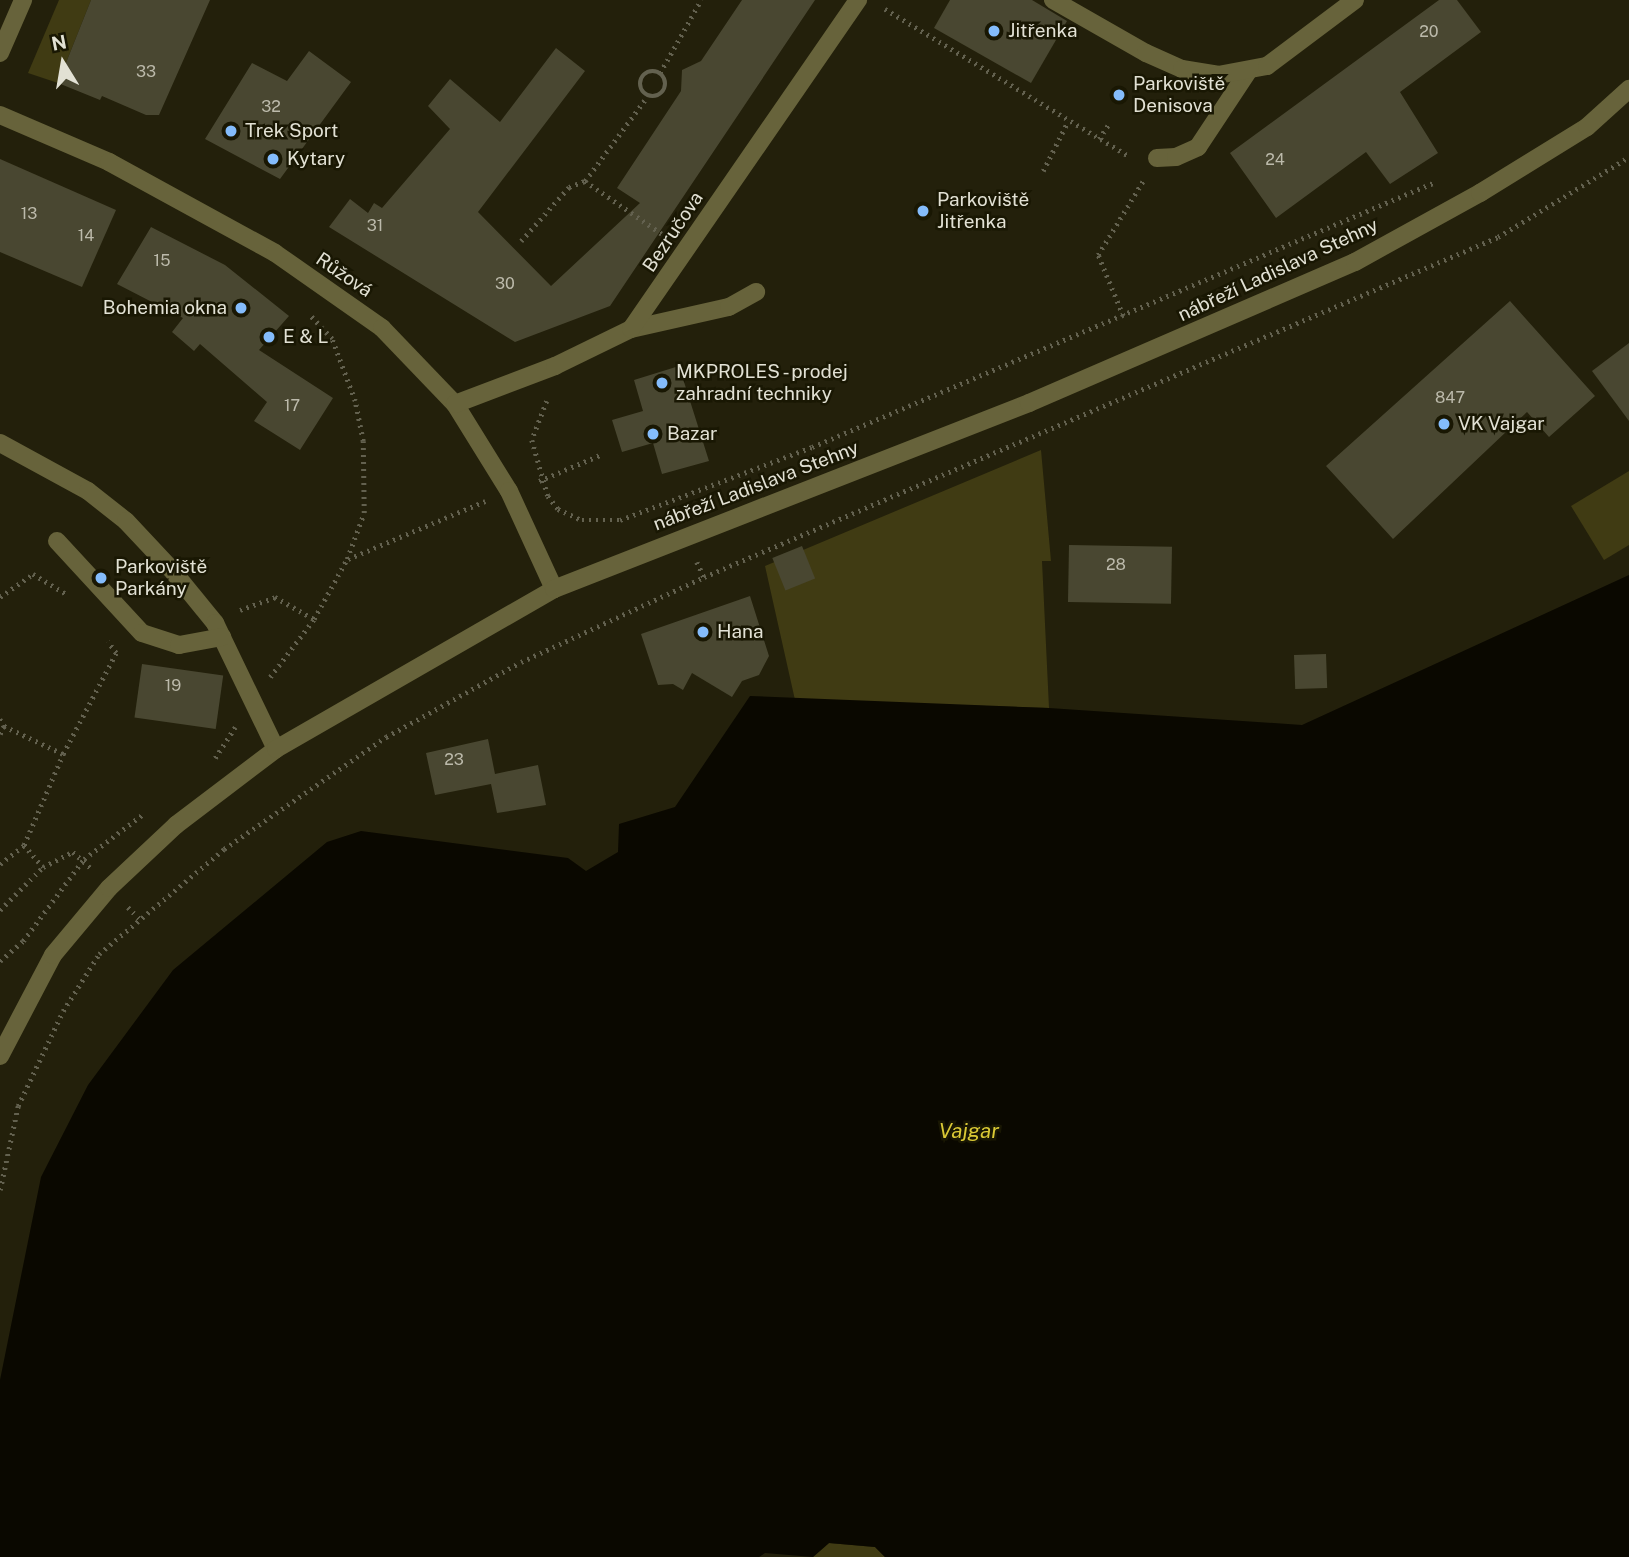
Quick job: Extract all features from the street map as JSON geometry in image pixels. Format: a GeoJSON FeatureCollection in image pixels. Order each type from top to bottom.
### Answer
{"type":"FeatureCollection","features":[{"type":"Feature","properties":{"kind":"street"},"geometry":{"type":"LineString","coordinates":[[0,53],[23,0]]}},
{"type":"Feature","properties":{"kind":"street","name":"Bezručova"},"geometry":{"type":"LineString","coordinates":[[455,404],[555,366],[631,329],[858,0]]}},
{"type":"Feature","properties":{"kind":"street"},"geometry":{"type":"LineString","coordinates":[[1053,0],[1157,58],[1182,69],[1218,75],[1267,66],[1356,0]]}},
{"type":"Feature","properties":{"kind":"street"},"geometry":{"type":"LineString","coordinates":[[1157,158],[1176,157],[1198,146],[1249,70]]}},
{"type":"Feature","properties":{"kind":"street","name":"nábřeží Ladislava Stehny"},"geometry":{"type":"LineString","coordinates":[[0,1056],[53,955],[108,888],[176,825],[276,749],[554,589],[1029,403],[1355,262],[1480,193],[1587,127],[1629,89]]}},
{"type":"Feature","properties":{"kind":"street","name":"Růžová"},"geometry":{"type":"LineString","coordinates":[[0,115],[109,162],[275,253],[382,328],[455,404],[509,491],[554,589]]}},
{"type":"Feature","properties":{"kind":"street"},"geometry":{"type":"LineString","coordinates":[[631,329],[729,307],[756,292]]}},
{"type":"Feature","properties":{"kind":"street"},"geometry":{"type":"LineString","coordinates":[[0,443],[88,491],[126,522],[218,630],[276,749]]}},
{"type":"Feature","properties":{"kind":"street"},"geometry":{"type":"LineString","coordinates":[[57,541],[142,633],[179,645],[218,630]]}},
{"type":"Feature","properties":{"kind":"path"},"geometry":{"type":"LineString","coordinates":[[660,73],[701,0]]}},
{"type":"Feature","properties":{"kind":"path"},"geometry":{"type":"LineString","coordinates":[[880,6],[1099,139],[1108,125]]}},
{"type":"Feature","properties":{"kind":"path"},"geometry":{"type":"LineString","coordinates":[[647,97],[640,80],[645,73],[660,73]]}},
{"type":"Feature","properties":{"kind":"path"},"geometry":{"type":"LineString","coordinates":[[521,241],[569,187],[585,181],[647,97],[665,92],[667,83],[660,73]]}},
{"type":"Feature","properties":{"kind":"path"},"geometry":{"type":"LineString","coordinates":[[1043,171],[1068,121]]}},
{"type":"Feature","properties":{"kind":"path"},"geometry":{"type":"LineString","coordinates":[[1123,316],[1098,255],[1157,158]]}},
{"type":"Feature","properties":{"kind":"path"},"geometry":{"type":"LineString","coordinates":[[550,397],[539,414],[532,440],[548,496],[568,514],[594,522],[620,520],[812,447],[1443,179]]}},
{"type":"Feature","properties":{"kind":"path"},"geometry":{"type":"LineString","coordinates":[[585,181],[666,237],[659,248]]}},
{"type":"Feature","properties":{"kind":"path"},"geometry":{"type":"LineString","coordinates":[[203,767],[214,759],[252,702],[314,619],[347,559],[364,513],[363,441],[347,370],[332,339],[307,313]]}},
{"type":"Feature","properties":{"kind":"path"},"geometry":{"type":"LineString","coordinates":[[542,480],[600,455]]}},
{"type":"Feature","properties":{"kind":"path"},"geometry":{"type":"LineString","coordinates":[[347,559],[509,491]]}},
{"type":"Feature","properties":{"kind":"path"},"geometry":{"type":"LineString","coordinates":[[0,597],[33,574],[78,602]]}},
{"type":"Feature","properties":{"kind":"path"},"geometry":{"type":"LineString","coordinates":[[0,1190],[18,1106],[62,1011],[99,954],[224,849],[387,737],[521,662],[704,577]]}},
{"type":"Feature","properties":{"kind":"path"},"geometry":{"type":"LineString","coordinates":[[218,630],[261,599],[275,597],[314,619]]}},
{"type":"Feature","properties":{"kind":"path"},"geometry":{"type":"LineString","coordinates":[[0,864],[24,845],[63,754],[116,653],[101,632]]}},
{"type":"Feature","properties":{"kind":"path"},"geometry":{"type":"LineString","coordinates":[[0,719],[4,726],[63,754]]}},
{"type":"Feature","properties":{"kind":"path"},"geometry":{"type":"LineString","coordinates":[[0,734],[4,726]]}},
{"type":"Feature","properties":{"kind":"path"},"geometry":{"type":"LineString","coordinates":[[0,961],[23,941],[84,859],[149,809]]}},
{"type":"Feature","properties":{"kind":"path"},"geometry":{"type":"LineString","coordinates":[[24,845],[43,867]]}},
{"type":"Feature","properties":{"kind":"path"},"geometry":{"type":"LineString","coordinates":[[0,910],[43,867],[73,852],[84,859]]}},
{"type":"Feature","properties":{"kind":"shaded area"},"geometry":{"type":"Polygon","coordinates":[[[59,0],[91,0],[58,83],[28,73],[59,0]]]}},
{"type":"Feature","properties":{"kind":"shaded area"},"geometry":{"type":"Polygon","coordinates":[[[1041,450],[1051,561],[1042,561],[1049,708],[795,700],[765,566],[1041,450]]]}},
{"type":"Feature","properties":{"kind":"shaded area"},"geometry":{"type":"Polygon","coordinates":[[[1629,471],[1629,545],[1604,560],[1571,506],[1629,471]]]}},
{"type":"Feature","properties":{"kind":"shaded area"},"geometry":{"type":"Polygon","coordinates":[[[829,1543],[875,1547],[885,1557],[813,1557],[829,1543]]]}},
{"type":"Feature","properties":{"kind":"water","name":"Vajgar"},"geometry":{"type":"Polygon","coordinates":[[[1629,575],[1629,1557],[885,1557],[875,1547],[829,1543],[813,1557],[765,1553],[759,1557],[0,1557],[0,1380],[41,1177],[88,1085],[173,970],[327,842],[361,831],[568,858],[586,871],[618,852],[619,824],[675,807],[750,696],[1049,708],[1302,725],[1629,575]]]}},
{"type":"Feature","properties":{"kind":"building"},"geometry":{"type":"Polygon","coordinates":[[[91,0],[210,0],[159,115],[146,115],[102,96],[100,100],[58,83],[91,0]]]}},
{"type":"Feature","properties":{"kind":"building"},"geometry":{"type":"Polygon","coordinates":[[[742,0],[815,0],[610,306],[515,342],[329,227],[350,199],[368,213],[374,203],[382,208],[450,129],[428,106],[450,79],[500,122],[556,48],[585,71],[478,212],[551,286],[640,203],[617,188],[681,91],[682,70],[701,61],[742,0]]]}},
{"type":"Feature","properties":{"kind":"building"},"geometry":{"type":"Polygon","coordinates":[[[950,0],[1032,0],[1067,21],[1031,83],[934,28],[950,0]]]}},
{"type":"Feature","properties":{"kind":"building"},"geometry":{"type":"Polygon","coordinates":[[[1439,0],[1457,0],[1481,32],[1400,92],[1438,153],[1390,184],[1366,152],[1276,218],[1230,153],[1439,0]]]}},
{"type":"Feature","properties":{"kind":"building"},"geometry":{"type":"Polygon","coordinates":[[[309,51],[351,82],[280,179],[205,139],[252,63],[287,81],[309,51]]]}},
{"type":"Feature","properties":{"kind":"building"},"geometry":{"type":"Polygon","coordinates":[[[0,159],[116,210],[82,287],[0,252],[0,159]]]}},
{"type":"Feature","properties":{"kind":"building"},"geometry":{"type":"Polygon","coordinates":[[[151,227],[225,265],[289,316],[259,350],[333,398],[300,450],[254,421],[267,402],[200,344],[194,351],[172,332],[183,318],[117,284],[151,227]]]}},
{"type":"Feature","properties":{"kind":"building","name":"VK Vajgar"},"geometry":{"type":"Polygon","coordinates":[[[1510,301],[1595,396],[1549,437],[1527,412],[1393,539],[1326,466],[1510,301]]]}},
{"type":"Feature","properties":{"kind":"building"},"geometry":{"type":"Polygon","coordinates":[[[1629,343],[1629,421],[1592,371],[1629,343]]]}},
{"type":"Feature","properties":{"kind":"building"},"geometry":{"type":"Polygon","coordinates":[[[679,366],[709,461],[662,474],[653,443],[622,452],[612,420],[643,411],[634,380],[679,366]]]}},
{"type":"Feature","properties":{"kind":"building"},"geometry":{"type":"Polygon","coordinates":[[[1069,545],[1172,547],[1171,604],[1068,602],[1069,545]]]}},
{"type":"Feature","properties":{"kind":"building"},"geometry":{"type":"Polygon","coordinates":[[[802,546],[815,578],[785,590],[772,558],[802,546]]]}},
{"type":"Feature","properties":{"kind":"building"},"geometry":{"type":"Polygon","coordinates":[[[750,596],[769,656],[759,675],[742,681],[732,697],[692,673],[683,690],[673,684],[658,685],[641,634],[750,596]]]}},
{"type":"Feature","properties":{"kind":"building"},"geometry":{"type":"Polygon","coordinates":[[[1326,654],[1327,688],[1295,689],[1294,655],[1326,654]]]}},
{"type":"Feature","properties":{"kind":"building"},"geometry":{"type":"Polygon","coordinates":[[[142,664],[223,675],[216,729],[134,717],[142,664]]]}},
{"type":"Feature","properties":{"kind":"building"},"geometry":{"type":"Polygon","coordinates":[[[488,739],[495,774],[538,765],[546,805],[497,813],[491,784],[435,795],[426,753],[488,739]]]}},
{"type":"Feature","properties":{"kind":"place","name":"Jitřenka"},"geometry":{"type":"Point","coordinates":[994,31]}},
{"type":"Feature","properties":{"kind":"place","name":"Parkoviště Denisova"},"geometry":{"type":"Point","coordinates":[1119,95]}},
{"type":"Feature","properties":{"kind":"place","name":"Trek Sport"},"geometry":{"type":"Point","coordinates":[231,131]}},
{"type":"Feature","properties":{"kind":"place","name":"Kytary"},"geometry":{"type":"Point","coordinates":[273,159]}},
{"type":"Feature","properties":{"kind":"place","name":"Parkoviště Jitřenka"},"geometry":{"type":"Point","coordinates":[923,211]}},
{"type":"Feature","properties":{"kind":"place","name":"Bohemia okna"},"geometry":{"type":"Point","coordinates":[241,308]}},
{"type":"Feature","properties":{"kind":"place","name":"E & L"},"geometry":{"type":"Point","coordinates":[269,337]}},
{"type":"Feature","properties":{"kind":"place","name":"MKPROLES - prodej zahradní techniky"},"geometry":{"type":"Point","coordinates":[662,383]}},
{"type":"Feature","properties":{"kind":"place","name":"VK Vajgar"},"geometry":{"type":"Point","coordinates":[1444,424]}},
{"type":"Feature","properties":{"kind":"place","name":"Bazar"},"geometry":{"type":"Point","coordinates":[653,434]}},
{"type":"Feature","properties":{"kind":"place","name":"Parkoviště Parkány"},"geometry":{"type":"Point","coordinates":[101,578]}},
{"type":"Feature","properties":{"kind":"place","name":"Hana"},"geometry":{"type":"Point","coordinates":[703,632]}}]}
